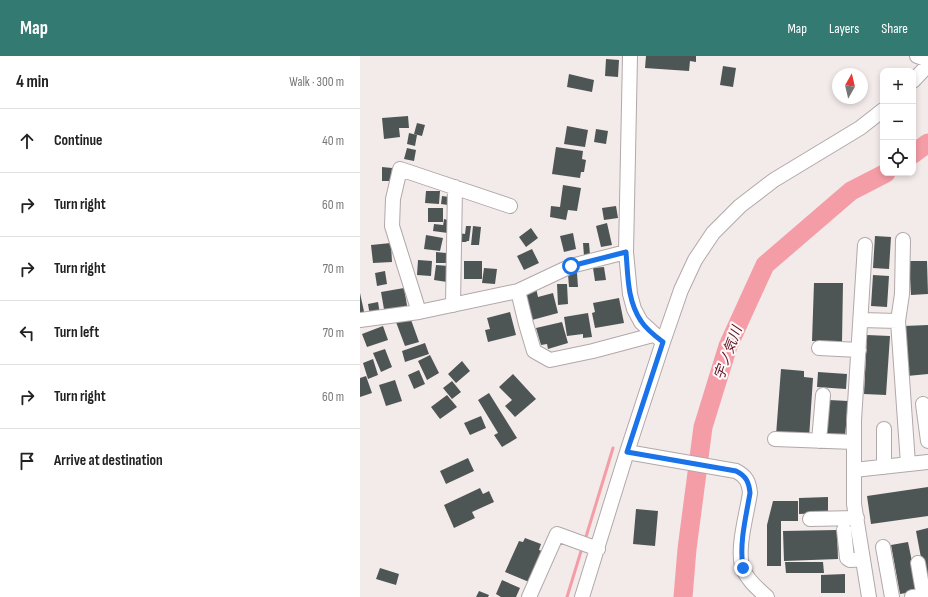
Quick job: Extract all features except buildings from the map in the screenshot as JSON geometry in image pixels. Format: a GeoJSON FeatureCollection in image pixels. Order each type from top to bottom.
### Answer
{"type":"FeatureCollection","features":[{"type":"Feature","properties":{"kind":"street"},"geometry":{"type":"LineString","coordinates":[[630,56],[626,252],[630,294],[641,322],[658,338]]}},
{"type":"Feature","properties":{"kind":"street"},"geometry":{"type":"LineString","coordinates":[[917,56],[928,60]]}},
{"type":"Feature","properties":{"kind":"street"},"geometry":{"type":"LineString","coordinates":[[916,78],[928,65]]}},
{"type":"Feature","properties":{"kind":"street"},"geometry":{"type":"LineString","coordinates":[[582,597],[627,452],[658,338],[695,260],[712,233],[740,206],[774,180],[860,128],[880,112]]}},
{"type":"Feature","properties":{"kind":"street"},"geometry":{"type":"LineString","coordinates":[[419,312],[392,226],[393,199],[400,169],[510,206]]}},
{"type":"Feature","properties":{"kind":"street"},"geometry":{"type":"LineString","coordinates":[[453,305],[455,187]]}},
{"type":"Feature","properties":{"kind":"street"},"geometry":{"type":"LineString","coordinates":[[903,240],[902,294],[898,320],[908,464]]}},
{"type":"Feature","properties":{"kind":"street"},"geometry":{"type":"LineString","coordinates":[[865,245],[854,420],[854,504],[869,597]]}},
{"type":"Feature","properties":{"kind":"street"},"geometry":{"type":"LineString","coordinates":[[360,320],[419,312],[518,291],[571,266],[626,252]]}},
{"type":"Feature","properties":{"kind":"street"},"geometry":{"type":"LineString","coordinates":[[518,291],[534,350],[550,360],[658,338]]}},
{"type":"Feature","properties":{"kind":"street"},"geometry":{"type":"LineString","coordinates":[[861,320],[898,320]]}},
{"type":"Feature","properties":{"kind":"street"},"geometry":{"type":"LineString","coordinates":[[819,348],[859,350]]}},
{"type":"Feature","properties":{"kind":"street"},"geometry":{"type":"LineString","coordinates":[[819,441],[823,395]]}},
{"type":"Feature","properties":{"kind":"street"},"geometry":{"type":"LineString","coordinates":[[923,404],[928,441]]}},
{"type":"Feature","properties":{"kind":"street"},"geometry":{"type":"LineString","coordinates":[[884,429],[884,467]]}},
{"type":"Feature","properties":{"kind":"street"},"geometry":{"type":"LineString","coordinates":[[775,439],[854,442]]}},
{"type":"Feature","properties":{"kind":"street"},"geometry":{"type":"LineString","coordinates":[[627,452],[721,468],[743,474],[750,486],[741,546],[743,568],[748,578],[767,597]]}},
{"type":"Feature","properties":{"kind":"street"},"geometry":{"type":"LineString","coordinates":[[854,470],[928,462]]}},
{"type":"Feature","properties":{"kind":"street"},"geometry":{"type":"LineString","coordinates":[[810,519],[856,518]]}},
{"type":"Feature","properties":{"kind":"street"},"geometry":{"type":"LineString","coordinates":[[844,530],[847,558],[850,560],[863,559]]}},
{"type":"Feature","properties":{"kind":"street"},"geometry":{"type":"LineString","coordinates":[[528,597],[557,534],[598,549]]}},
{"type":"Feature","properties":{"kind":"street"},"geometry":{"type":"LineString","coordinates":[[883,547],[892,597]]}},
{"type":"Feature","properties":{"kind":"street"},"geometry":{"type":"LineString","coordinates":[[912,597],[922,595],[923,592],[918,563]]}},
{"type":"Feature","properties":{"kind":"waterway","name":"宇ノ気川"},"geometry":{"type":"LineString","coordinates":[[916,152],[928,143]]}},
{"type":"Feature","properties":{"kind":"waterway","name":"宇ノ気川"},"geometry":{"type":"LineString","coordinates":[[683,597],[687,549],[703,427],[728,346],[765,265],[851,191],[880,176]]}},
{"type":"Feature","properties":{"kind":"waterway"},"geometry":{"type":"LineString","coordinates":[[585,540],[613,448]]}},
{"type":"Feature","properties":{"kind":"waterway"},"geometry":{"type":"LineString","coordinates":[[567,597],[582,548]]}},
{"type":"Feature","properties":{"kind":"route"},"geometry":{"type":"LineString","coordinates":[[571,266],[626,252],[630,294],[634,309],[641,322],[653,335],[663,342],[627,452],[736,471],[743,474],[750,486],[741,546],[743,568]]}}]}
